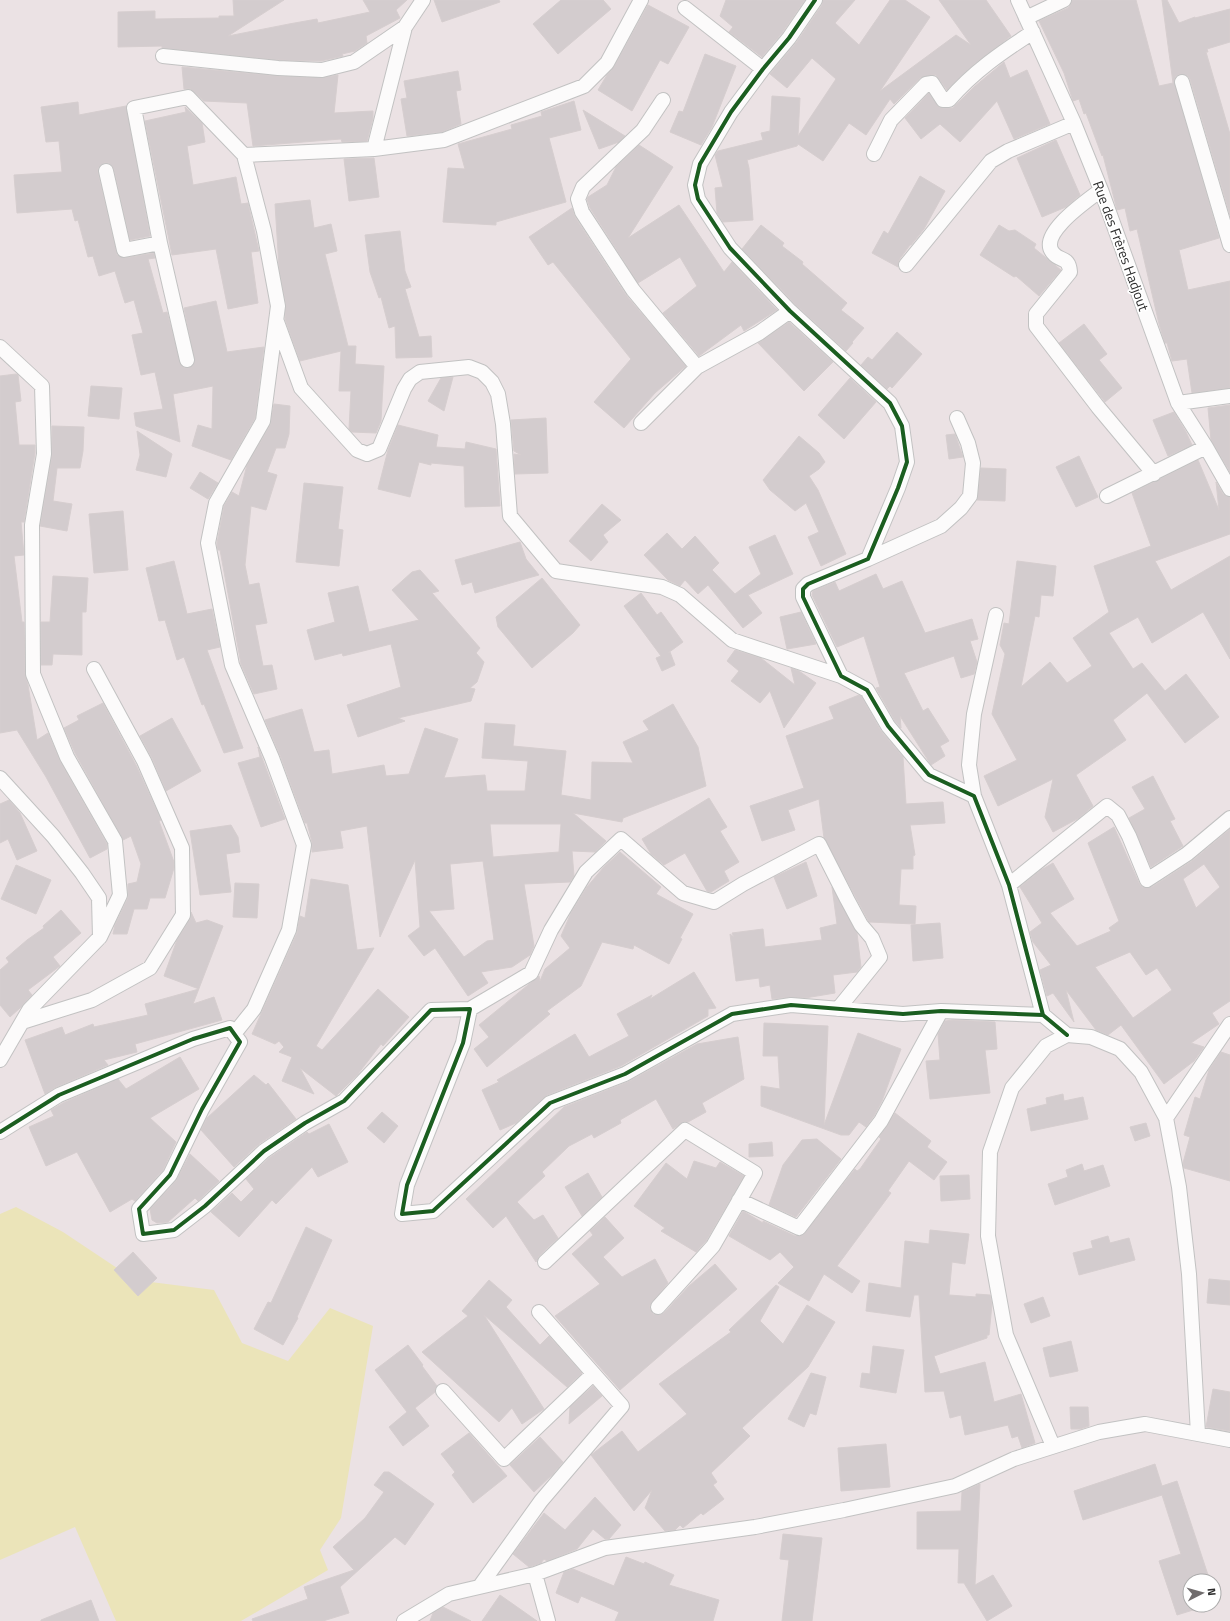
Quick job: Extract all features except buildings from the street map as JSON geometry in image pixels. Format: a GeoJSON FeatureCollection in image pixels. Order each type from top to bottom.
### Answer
{"type":"FeatureCollection","features":[{"type":"Feature","properties":{"kind":"street"},"geometry":{"type":"LineString","coordinates":[[374,149],[405,27],[423,0]]}},
{"type":"Feature","properties":{"kind":"street"},"geometry":{"type":"LineString","coordinates":[[244,155],[374,149],[444,140],[584,86],[607,63],[641,0]]}},
{"type":"Feature","properties":{"kind":"street"},"geometry":{"type":"LineString","coordinates":[[816,0],[731,112],[700,164],[695,185],[698,199],[730,248],[790,311],[890,404],[902,426],[907,462],[898,488],[868,559]]}},
{"type":"Feature","properties":{"kind":"street","name":"Rue des Frères Hadjout"},"geometry":{"type":"LineString","coordinates":[[1018,0],[1074,123],[1101,190],[1178,404],[1206,447],[1230,489]]}},
{"type":"Feature","properties":{"kind":"street"},"geometry":{"type":"LineString","coordinates":[[1026,18],[1064,0]]}},
{"type":"Feature","properties":{"kind":"street"},"geometry":{"type":"LineString","coordinates":[[684,8],[763,69]]}},
{"type":"Feature","properties":{"kind":"street"},"geometry":{"type":"LineString","coordinates":[[163,56],[278,68],[322,70],[354,62],[405,27]]}},
{"type":"Feature","properties":{"kind":"street"},"geometry":{"type":"LineString","coordinates":[[874,154],[891,120],[926,84],[932,83],[943,100],[949,100],[962,86],[995,57],[1033,32]]}},
{"type":"Feature","properties":{"kind":"street"},"geometry":{"type":"LineString","coordinates":[[1182,82],[1230,245]]}},
{"type":"Feature","properties":{"kind":"street"},"geometry":{"type":"LineString","coordinates":[[187,360],[160,243],[134,108],[188,97],[244,155],[264,231],[278,306],[262,421],[216,503],[208,543],[232,665],[272,758],[304,845],[289,930],[254,1009],[234,1034]]}},
{"type":"Feature","properties":{"kind":"street"},"geometry":{"type":"LineString","coordinates":[[663,100],[643,130],[582,187],[578,199],[582,212],[633,290],[697,367]]}},
{"type":"Feature","properties":{"kind":"street"},"geometry":{"type":"LineString","coordinates":[[906,265],[991,161],[1008,151],[1074,123]]}},
{"type":"Feature","properties":{"kind":"street"},"geometry":{"type":"LineString","coordinates":[[106,171],[124,250],[160,243]]}},
{"type":"Feature","properties":{"kind":"street"},"geometry":{"type":"LineString","coordinates":[[1101,190],[1067,217],[1050,239],[1049,247],[1053,254],[1067,261],[1070,265],[1070,272],[1036,314],[1036,326],[1098,407],[1154,474]]}},
{"type":"Feature","properties":{"kind":"street"},"geometry":{"type":"LineString","coordinates":[[641,423],[697,367],[759,333],[790,311]]}},
{"type":"Feature","properties":{"kind":"street"},"geometry":{"type":"LineString","coordinates":[[276,320],[301,388],[358,450],[367,454],[379,450],[404,389],[410,379],[420,372],[469,366],[482,372],[492,382],[498,394],[503,424],[510,516],[556,571],[662,588],[680,594],[732,640],[840,676],[867,690],[888,726],[929,775],[974,796]]}},
{"type":"Feature","properties":{"kind":"street"},"geometry":{"type":"LineString","coordinates":[[0,347],[42,386],[44,454],[32,525],[33,674],[68,757],[115,841],[120,895],[100,937],[30,1010],[0,1060]]}},
{"type":"Feature","properties":{"kind":"street"},"geometry":{"type":"LineString","coordinates":[[1178,404],[1230,396]]}},
{"type":"Feature","properties":{"kind":"street"},"geometry":{"type":"LineString","coordinates":[[840,676],[803,597],[803,589],[808,584],[941,526],[960,508],[970,496],[973,463],[968,443],[957,418]]}},
{"type":"Feature","properties":{"kind":"street"},"geometry":{"type":"LineString","coordinates":[[1107,496],[1206,447]]}},
{"type":"Feature","properties":{"kind":"street"},"geometry":{"type":"LineString","coordinates":[[996,615],[974,714],[969,765],[974,796],[1009,885],[1043,1015],[1067,1035]]}},
{"type":"Feature","properties":{"kind":"street"},"geometry":{"type":"LineString","coordinates":[[22,1022],[92,1000],[150,968],[183,915],[182,848],[144,761],[94,669]]}},
{"type":"Feature","properties":{"kind":"street"},"geometry":{"type":"LineString","coordinates":[[0,778],[53,836],[82,873],[99,898],[100,937]]}},
{"type":"Feature","properties":{"kind":"street"},"geometry":{"type":"LineString","coordinates":[[1009,885],[1107,806],[1118,815],[1129,836],[1147,880],[1187,854],[1230,818]]}},
{"type":"Feature","properties":{"kind":"street"},"geometry":{"type":"LineString","coordinates":[[0,1132],[59,1095],[193,1039],[230,1028],[240,1042],[202,1109],[170,1175],[139,1208],[143,1234],[174,1230],[205,1206],[264,1151],[305,1123],[344,1101],[431,1010],[470,1009],[531,973],[551,930],[586,872],[621,839],[683,893],[714,902],[743,884],[819,844],[861,925],[872,938],[880,957],[838,1009]]}},
{"type":"Feature","properties":{"kind":"street"},"geometry":{"type":"LineString","coordinates":[[470,1009],[463,1044],[407,1185],[402,1214],[433,1211],[550,1103],[625,1074],[732,1014],[791,1005],[903,1014],[941,1011],[1043,1015]]}},
{"type":"Feature","properties":{"kind":"street"},"geometry":{"type":"LineString","coordinates":[[739,1200],[800,1228],[881,1121],[941,1011]]}},
{"type":"Feature","properties":{"kind":"street"},"geometry":{"type":"LineString","coordinates":[[1166,1118],[1230,1024]]}},
{"type":"Feature","properties":{"kind":"street"},"geometry":{"type":"LineString","coordinates":[[1053,1446],[1006,1335],[988,1236],[990,1152],[1012,1088],[1046,1046],[1067,1035],[1091,1037],[1120,1049],[1141,1072],[1166,1118],[1179,1187],[1188,1266],[1198,1434]]}},
{"type":"Feature","properties":{"kind":"street"},"geometry":{"type":"LineString","coordinates":[[545,1262],[685,1130],[755,1173],[713,1246],[658,1307]]}},
{"type":"Feature","properties":{"kind":"street"},"geometry":{"type":"LineString","coordinates":[[480,1586],[541,1501],[622,1406],[539,1312]]}},
{"type":"Feature","properties":{"kind":"street"},"geometry":{"type":"LineString","coordinates":[[443,1391],[504,1459],[593,1374]]}},
{"type":"Feature","properties":{"kind":"street"},"geometry":{"type":"LineString","coordinates":[[404,1621],[449,1594],[535,1574],[605,1548],[755,1528],[955,1486],[1014,1459],[1099,1432],[1145,1424],[1230,1440]]}},
{"type":"Feature","properties":{"kind":"street"},"geometry":{"type":"LineString","coordinates":[[535,1574],[548,1621]]}},
{"type":"Feature","properties":{"kind":"shaded area"},"geometry":{"type":"Polygon","coordinates":[[[16,1207],[63,1232],[135,1280],[214,1290],[242,1343],[288,1361],[330,1308],[373,1326],[341,1518],[320,1550],[328,1570],[241,1621],[116,1621],[75,1527],[0,1560],[0,1214],[16,1207]]]}},
{"type":"Feature","properties":{"kind":"cycle path"},"geometry":{"type":"LineString","coordinates":[[815,0],[789,38],[763,69],[731,112],[700,164],[695,185],[698,199],[730,248],[790,311],[890,403],[902,426],[907,462],[898,488],[868,559],[808,584],[803,589],[803,597],[841,676],[867,690],[888,726],[929,775],[974,796],[1009,885],[1043,1015]]}},
{"type":"Feature","properties":{"kind":"cycle path"},"geometry":{"type":"LineString","coordinates":[[0,1132],[59,1095],[193,1039],[230,1028],[240,1042],[202,1109],[170,1175],[139,1209],[143,1234],[174,1230],[205,1206],[264,1151],[305,1123],[344,1101],[431,1010],[470,1009],[463,1043],[407,1185],[402,1214],[433,1211],[550,1103],[625,1074],[732,1014],[791,1005],[903,1014],[941,1011],[1043,1015],[1067,1035]]}}]}
